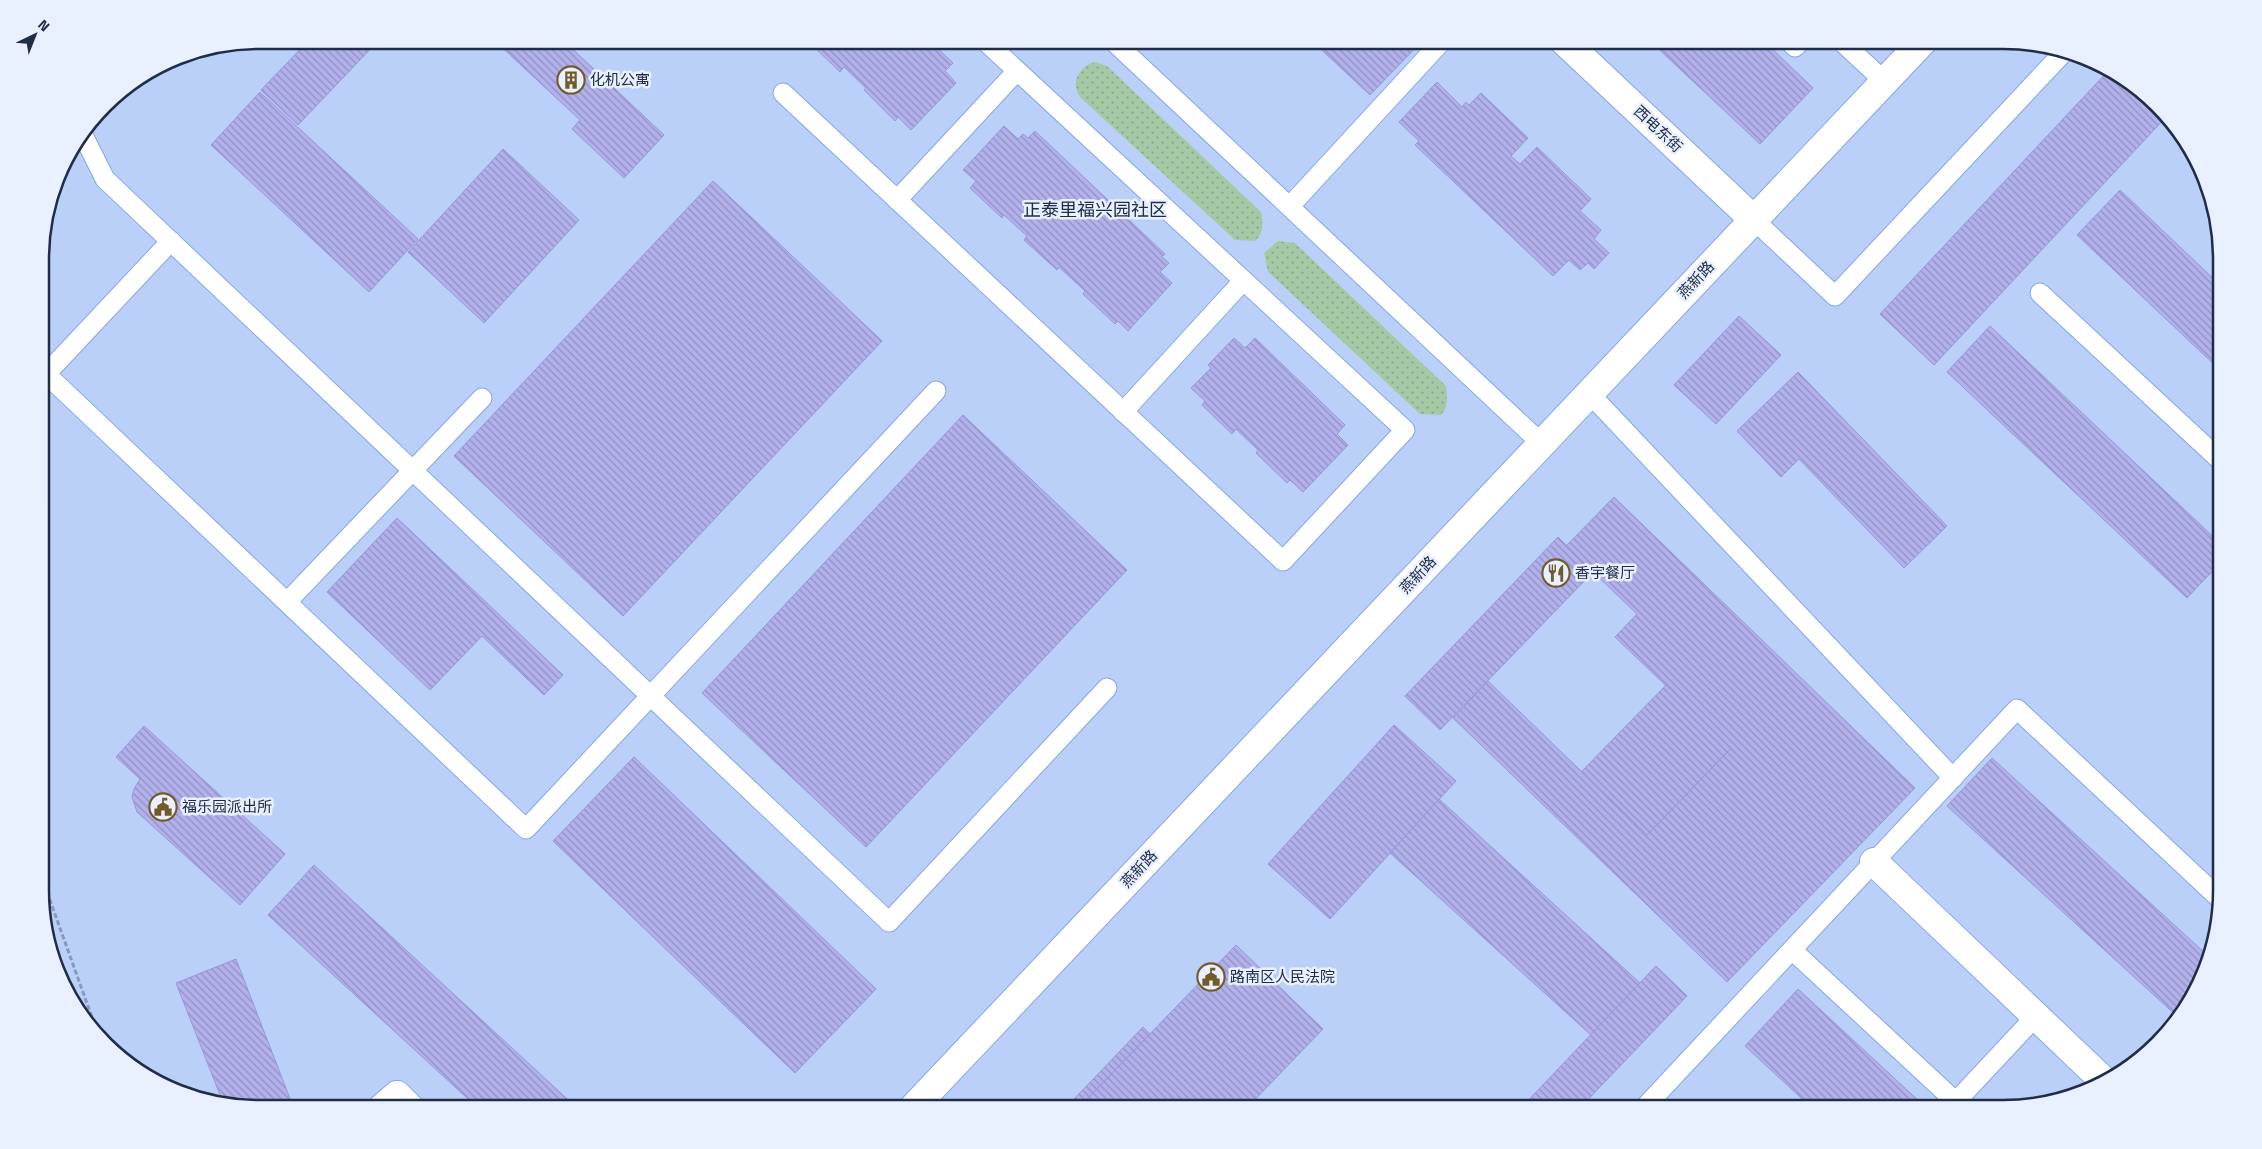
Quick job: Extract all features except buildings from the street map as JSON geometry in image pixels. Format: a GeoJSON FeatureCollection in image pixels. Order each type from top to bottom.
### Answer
{"type":"FeatureCollection","features":[{"type":"Feature","properties":{"kind":"street","name":"西电东街"},"geometry":{"type":"LineString","coordinates":[[1573,49],[1753,218]]}},
{"type":"Feature","properties":{"kind":"street","name":"燕新路"},"geometry":{"type":"LineString","coordinates":[[921,1100],[1542,444],[1753,218],[1915,49]]}},
{"type":"Feature","properties":{"kind":"street"},"geometry":{"type":"LineString","coordinates":[[1874,862],[2100,1077]]}},
{"type":"Feature","properties":{"kind":"street"},"geometry":{"type":"LineString","coordinates":[[391,1100],[397,1095],[402,1100]]}},
{"type":"Feature","properties":{"kind":"lane"},"geometry":{"type":"LineString","coordinates":[[783,93],[1283,561],[1405,430],[994,49]]}},
{"type":"Feature","properties":{"kind":"lane"},"geometry":{"type":"LineString","coordinates":[[1129,49],[1290,206],[1542,444]]}},
{"type":"Feature","properties":{"kind":"lane"},"geometry":{"type":"LineString","coordinates":[[1290,206],[1435,49]]}},
{"type":"Feature","properties":{"kind":"lane"},"geometry":{"type":"LineString","coordinates":[[1850,49],[1884,81]]}},
{"type":"Feature","properties":{"kind":"lane"},"geometry":{"type":"LineString","coordinates":[[1753,218],[1835,296],[2059,57]]}},
{"type":"Feature","properties":{"kind":"lane"},"geometry":{"type":"LineString","coordinates":[[897,200],[1017,71]]}},
{"type":"Feature","properties":{"kind":"lane"},"geometry":{"type":"LineString","coordinates":[[86,140],[105,178],[889,922],[1107,688]]}},
{"type":"Feature","properties":{"kind":"lane"},"geometry":{"type":"LineString","coordinates":[[49,371],[171,241]]}},
{"type":"Feature","properties":{"kind":"lane"},"geometry":{"type":"LineString","coordinates":[[1123,412],[1244,281]]}},
{"type":"Feature","properties":{"kind":"lane"},"geometry":{"type":"LineString","coordinates":[[2040,294],[2213,454]]}},
{"type":"Feature","properties":{"kind":"lane"},"geometry":{"type":"LineString","coordinates":[[49,377],[526,829],[936,391]]}},
{"type":"Feature","properties":{"kind":"lane"},"geometry":{"type":"LineString","coordinates":[[1589,394],[1953,778]]}},
{"type":"Feature","properties":{"kind":"lane"},"geometry":{"type":"LineString","coordinates":[[287,602],[482,398]]}},
{"type":"Feature","properties":{"kind":"lane"},"geometry":{"type":"LineString","coordinates":[[1652,1100],[2017,709],[2213,892]]}},
{"type":"Feature","properties":{"kind":"lane"},"geometry":{"type":"LineString","coordinates":[[1792,950],[1948,1100]]}},
{"type":"Feature","properties":{"kind":"lane"},"geometry":{"type":"LineString","coordinates":[[1958,1100],[2036,1016]]}},
{"type":"Feature","properties":{"kind":"path"},"geometry":{"type":"LineString","coordinates":[[49,898],[92,1019]]}},
{"type":"Feature","properties":{"kind":"green space"},"geometry":{"type":"Polygon","coordinates":[[[1095,62],[1107,66],[1261,212],[1262,228],[1260,235],[1255,241],[1235,240],[1080,97],[1076,86],[1078,76],[1084,67],[1095,62]]]}},
{"type":"Feature","properties":{"kind":"green space"},"geometry":{"type":"Polygon","coordinates":[[[1278,241],[1295,243],[1446,386],[1446,405],[1441,415],[1420,414],[1268,272],[1264,253],[1278,241]]]}},
{"type":"Feature","properties":{"kind":"place","name":"化机公寓"},"geometry":{"type":"Point","coordinates":[571,80]}},
{"type":"Feature","properties":{"kind":"place","name":"香宇餐厅"},"geometry":{"type":"Point","coordinates":[1556,573]}},
{"type":"Feature","properties":{"kind":"place","name":"福乐园派出所"},"geometry":{"type":"Point","coordinates":[163,807]}},
{"type":"Feature","properties":{"kind":"place","name":"路南区人民法院"},"geometry":{"type":"Point","coordinates":[1211,977]}},
{"type":"Feature","properties":{"kind":"district","name":"正泰里福兴园社区"},"geometry":{"type":"Point","coordinates":[1095,210]}}]}
